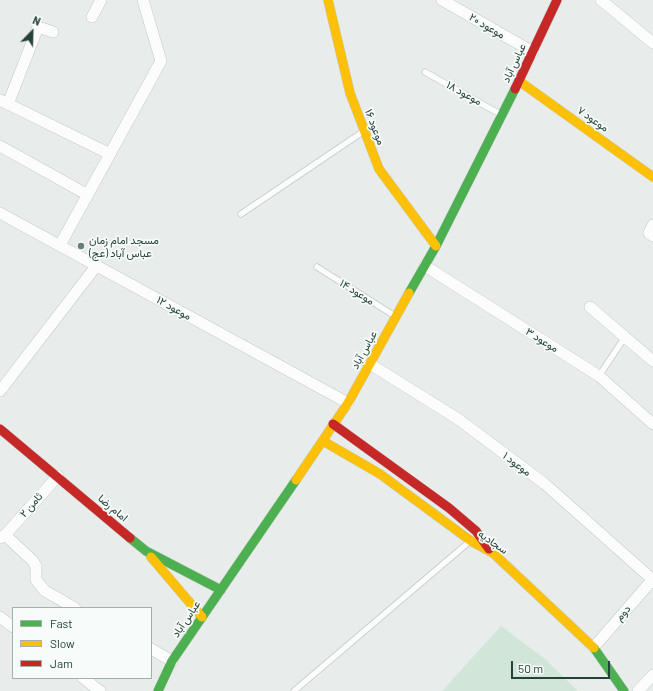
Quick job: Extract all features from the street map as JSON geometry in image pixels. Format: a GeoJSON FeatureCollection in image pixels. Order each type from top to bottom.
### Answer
{"type":"FeatureCollection","features":[{"type":"Feature","properties":{"kind":"street"},"geometry":{"type":"LineString","coordinates":[[92,17],[102,0]]}},
{"type":"Feature","properties":{"kind":"street"},"geometry":{"type":"LineString","coordinates":[[60,245],[161,60],[143,0]]}},
{"type":"Feature","properties":{"kind":"street","name":"موعود ۱۶"},"geometry":{"type":"LineString","coordinates":[[328,0],[350,93],[379,169],[436,246]]}},
{"type":"Feature","properties":{"kind":"street","name":"موعود ۲۰"},"geometry":{"type":"LineString","coordinates":[[442,0],[533,52]]}},
{"type":"Feature","properties":{"kind":"street","name":"عباس آباد"},"geometry":{"type":"LineString","coordinates":[[158,691],[172,661],[348,403],[436,246],[519,81],[557,0]]}},
{"type":"Feature","properties":{"kind":"street"},"geometry":{"type":"LineString","coordinates":[[601,0],[653,43]]}},
{"type":"Feature","properties":{"kind":"street"},"geometry":{"type":"LineString","coordinates":[[53,32],[38,27],[4,102],[110,154]]}},
{"type":"Feature","properties":{"kind":"street","name":"موعود ۷"},"geometry":{"type":"LineString","coordinates":[[519,81],[653,177]]}},
{"type":"Feature","properties":{"kind":"street"},"geometry":{"type":"LineString","coordinates":[[0,146],[88,195]]}},
{"type":"Feature","properties":{"kind":"street","name":"موعود ۱۲"},"geometry":{"type":"LineString","coordinates":[[0,212],[348,403]]}},
{"type":"Feature","properties":{"kind":"street"},"geometry":{"type":"LineString","coordinates":[[653,225],[649,233],[653,236]]}},
{"type":"Feature","properties":{"kind":"street"},"geometry":{"type":"LineString","coordinates":[[0,391],[97,266]]}},
{"type":"Feature","properties":{"kind":"street","name":"موعود ۳"},"geometry":{"type":"LineString","coordinates":[[425,266],[599,376],[653,424]]}},
{"type":"Feature","properties":{"kind":"street"},"geometry":{"type":"LineString","coordinates":[[590,307],[653,361]]}},
{"type":"Feature","properties":{"kind":"street","name":"موعود ۱"},"geometry":{"type":"LineString","coordinates":[[370,364],[458,418],[545,484],[653,580]]}},
{"type":"Feature","properties":{"kind":"street"},"geometry":{"type":"LineString","coordinates":[[333,424],[449,508],[476,530],[493,553]]}},
{"type":"Feature","properties":{"kind":"street","name":"امام رضا"},"geometry":{"type":"LineString","coordinates":[[0,429],[146,551],[221,590]]}},
{"type":"Feature","properties":{"kind":"street","name":"سجادیه"},"geometry":{"type":"LineString","coordinates":[[323,441],[380,474],[471,541],[493,553],[594,647],[624,691]]}},
{"type":"Feature","properties":{"kind":"street","name":"ثامن ۲"},"geometry":{"type":"LineString","coordinates":[[3,537],[58,476]]}},
{"type":"Feature","properties":{"kind":"street"},"geometry":{"type":"LineString","coordinates":[[3,537],[33,561],[36,566],[36,580],[39,586],[73,607]]}},
{"type":"Feature","properties":{"kind":"street"},"geometry":{"type":"LineString","coordinates":[[146,551],[202,617]]}},
{"type":"Feature","properties":{"kind":"street","name":"دوم"},"geometry":{"type":"LineString","coordinates":[[594,647],[653,580]]}},
{"type":"Feature","properties":{"kind":"street"},"geometry":{"type":"LineString","coordinates":[[0,617],[12,626]]}},
{"type":"Feature","properties":{"kind":"street"},"geometry":{"type":"LineString","coordinates":[[152,650],[172,661]]}},
{"type":"Feature","properties":{"kind":"street"},"geometry":{"type":"LineString","coordinates":[[638,691],[653,675]]}},
{"type":"Feature","properties":{"kind":"street"},"geometry":{"type":"LineString","coordinates":[[84,679],[100,691]]}},
{"type":"Feature","properties":{"kind":"lane","name":"موعود ۱۸"},"geometry":{"type":"LineString","coordinates":[[425,72],[502,115]]}},
{"type":"Feature","properties":{"kind":"lane"},"geometry":{"type":"LineString","coordinates":[[241,214],[364,130]]}},
{"type":"Feature","properties":{"kind":"lane","name":"موعود ۱۴"},"geometry":{"type":"LineString","coordinates":[[318,267],[396,316]]}},
{"type":"Feature","properties":{"kind":"lane"},"geometry":{"type":"LineString","coordinates":[[599,376],[625,337]]}},
{"type":"Feature","properties":{"kind":"lane"},"geometry":{"type":"LineString","coordinates":[[294,691],[471,541]]}},
{"type":"Feature","properties":{"kind":"green space"},"geometry":{"type":"Polygon","coordinates":[[[501,626],[545,659],[578,691],[442,691],[501,626]]]}},
{"type":"Feature","properties":{"kind":"traffic: fast"},"geometry":{"type":"LineString","coordinates":[[409,293],[436,246],[515,89]]}},
{"type":"Feature","properties":{"kind":"traffic: fast"},"geometry":{"type":"LineString","coordinates":[[158,691],[172,661],[296,480]]}},
{"type":"Feature","properties":{"kind":"traffic: fast"},"geometry":{"type":"LineString","coordinates":[[130,538],[146,551],[221,590]]}},
{"type":"Feature","properties":{"kind":"traffic: fast"},"geometry":{"type":"LineString","coordinates":[[594,648],[624,691]]}},
{"type":"Feature","properties":{"kind":"traffic: slow"},"geometry":{"type":"LineString","coordinates":[[328,0],[350,93],[379,169],[436,246]]}},
{"type":"Feature","properties":{"kind":"traffic: slow"},"geometry":{"type":"LineString","coordinates":[[519,81],[653,177]]}},
{"type":"Feature","properties":{"kind":"traffic: slow"},"geometry":{"type":"LineString","coordinates":[[296,480],[348,403],[409,293]]}},
{"type":"Feature","properties":{"kind":"traffic: slow"},"geometry":{"type":"LineString","coordinates":[[323,441],[380,474],[471,541],[493,553],[594,648]]}},
{"type":"Feature","properties":{"kind":"traffic: slow"},"geometry":{"type":"LineString","coordinates":[[151,557],[202,617]]}},
{"type":"Feature","properties":{"kind":"traffic: jam"},"geometry":{"type":"LineString","coordinates":[[515,89],[557,0]]}},
{"type":"Feature","properties":{"kind":"traffic: jam"},"geometry":{"type":"LineString","coordinates":[[333,424],[449,508],[476,531],[489,549]]}},
{"type":"Feature","properties":{"kind":"traffic: jam"},"geometry":{"type":"LineString","coordinates":[[0,429],[130,538]]}},
{"type":"Feature","properties":{"kind":"place","name":"مسجد امام زمان (عج) عباس آباد"},"geometry":{"type":"Point","coordinates":[81,246]}}]}
